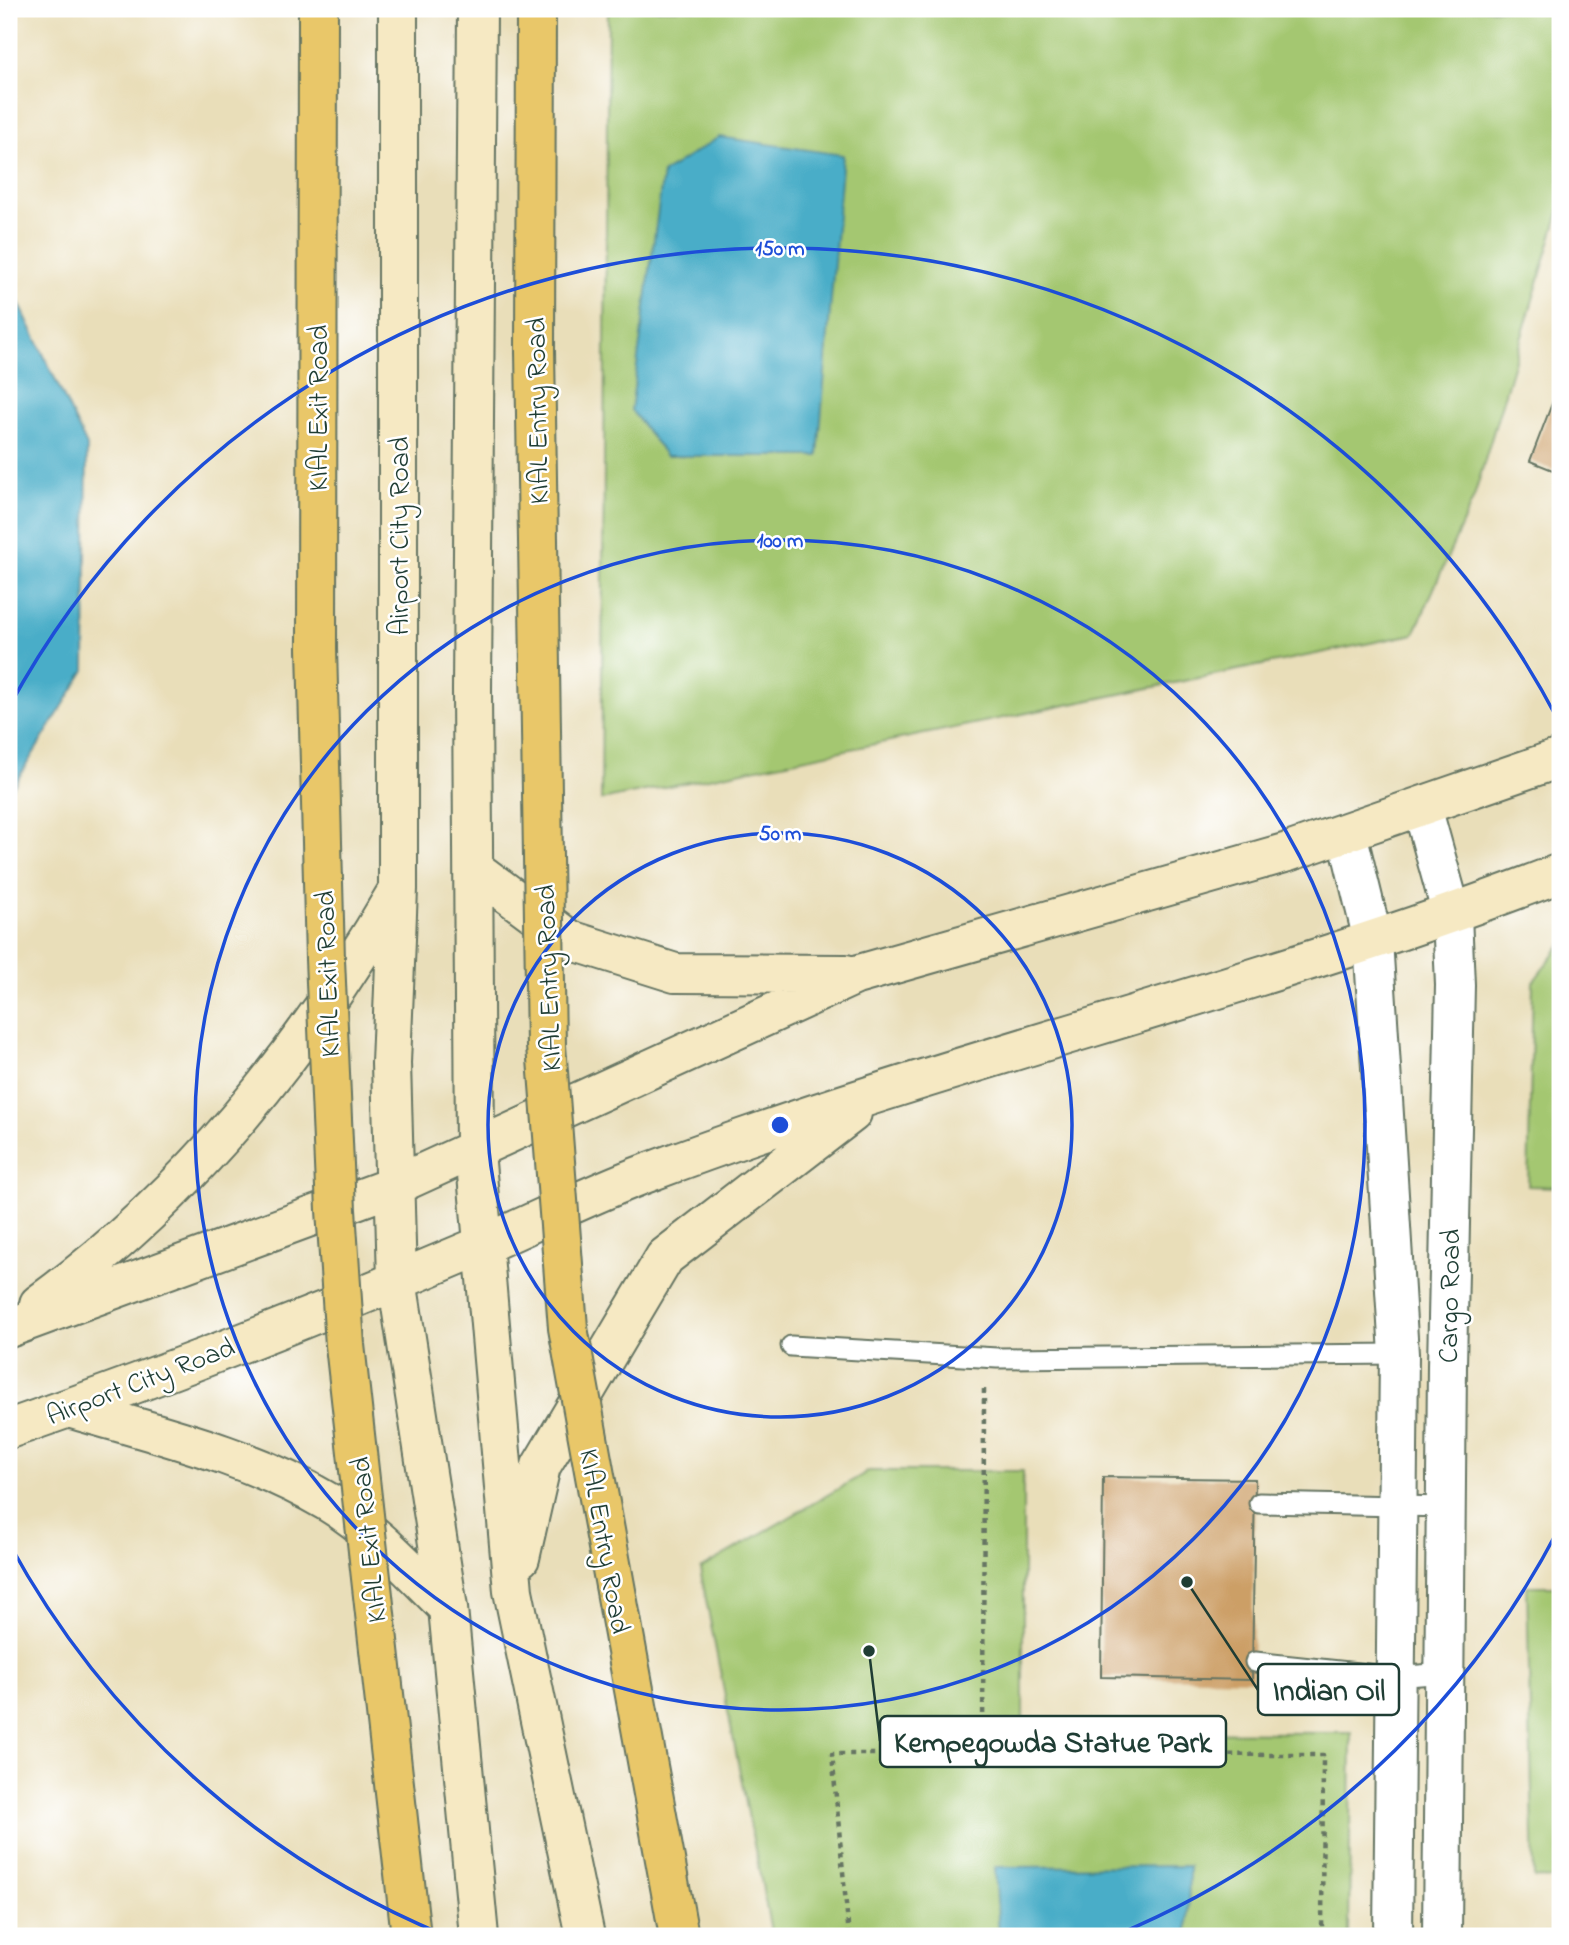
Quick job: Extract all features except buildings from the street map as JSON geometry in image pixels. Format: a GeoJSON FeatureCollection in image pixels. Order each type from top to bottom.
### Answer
{"type":"FeatureCollection","features":[{"type":"Feature","properties":{"kind":"main road","name":"KIAL Exit Road"},"geometry":{"type":"LineString","coordinates":[[317,9],[317,648],[327,1001],[345,1345],[411,1936]]}},
{"type":"Feature","properties":{"kind":"main road","name":"Airport City Road"},"geometry":{"type":"LineString","coordinates":[[394,1186],[391,1063],[398,889],[398,9]]}},
{"type":"Feature","properties":{"kind":"main road"},"geometry":{"type":"LineString","coordinates":[[477,9],[472,676],[475,1151],[481,1246],[513,1591],[585,1936]]}},
{"type":"Feature","properties":{"kind":"main road","name":"KIAL Entry Road"},"geometry":{"type":"LineString","coordinates":[[536,9],[535,351],[547,1046],[568,1328],[679,1936]]}},
{"type":"Feature","properties":{"kind":"main road"},"geometry":{"type":"LineString","coordinates":[[9,1327],[394,1186],[856,975],[1347,833],[1560,758]]}},
{"type":"Feature","properties":{"kind":"main road"},"geometry":{"type":"LineString","coordinates":[[474,869],[570,940],[675,973],[856,975]]}},
{"type":"Feature","properties":{"kind":"main road","name":"Airport City Road"},"geometry":{"type":"LineString","coordinates":[[9,1429],[397,1280],[644,1174],[878,1093],[1452,915],[1560,873]]}},
{"type":"Feature","properties":{"kind":"main road"},"geometry":{"type":"LineString","coordinates":[[9,1327],[159,1205],[230,1131],[311,1030],[357,961],[398,889]]}},
{"type":"Feature","properties":{"kind":"main road"},"geometry":{"type":"LineString","coordinates":[[513,1591],[541,1466],[665,1257],[878,1093]]}},
{"type":"Feature","properties":{"kind":"main road"},"geometry":{"type":"LineString","coordinates":[[394,1186],[397,1280],[447,1608],[479,1936]]}},
{"type":"Feature","properties":{"kind":"main road"},"geometry":{"type":"LineString","coordinates":[[69,1408],[224,1454],[318,1497],[372,1535],[447,1608]]}},
{"type":"Feature","properties":{"kind":"street","name":"Cargo Road"},"geometry":{"type":"LineString","coordinates":[[1422,807],[1452,915],[1455,985],[1442,1936]]}},
{"type":"Feature","properties":{"kind":"street","name":"Cargo Road"},"geometry":{"type":"LineString","coordinates":[[1347,833],[1373,940],[1399,1354],[1393,1936]]}},
{"type":"Feature","properties":{"kind":"lane"},"geometry":{"type":"LineString","coordinates":[[791,1346],[984,1357],[1399,1354]]}},
{"type":"Feature","properties":{"kind":"lane"},"geometry":{"type":"LineString","coordinates":[[1259,1503],[1446,1507]]}},
{"type":"Feature","properties":{"kind":"lane"},"geometry":{"type":"LineString","coordinates":[[1255,1662],[1396,1677],[1444,1673]]}},
{"type":"Feature","properties":{"kind":"path"},"geometry":{"type":"LineString","coordinates":[[983,1754],[984,1357]]}},
{"type":"Feature","properties":{"kind":"path"},"geometry":{"type":"LineString","coordinates":[[849,1936],[832,1754],[1323,1755],[1322,1936]]}},
{"type":"Feature","properties":{"kind":"green space"},"geometry":{"type":"Polygon","coordinates":[[[608,9],[1560,9],[1560,209],[1474,497],[1414,634],[601,800],[608,9]]]}},
{"type":"Feature","properties":{"kind":"green space"},"geometry":{"type":"Polygon","coordinates":[[[1560,946],[1560,1187],[1528,1186],[1533,982],[1560,946]]]}},
{"type":"Feature","properties":{"kind":"green space"},"geometry":{"type":"Polygon","coordinates":[[[869,1471],[1023,1471],[1023,1732],[1351,1733],[1349,1936],[772,1936],[700,1569],[869,1471]]]}},
{"type":"Feature","properties":{"kind":"green space"},"geometry":{"type":"Polygon","coordinates":[[[1527,1586],[1560,1586],[1560,1879],[1534,1878],[1527,1586]]]}},
{"type":"Feature","properties":{"kind":"water"},"geometry":{"type":"Polygon","coordinates":[[[719,137],[843,155],[818,456],[666,456],[631,410],[663,173],[719,137]]]}},
{"type":"Feature","properties":{"kind":"water"},"geometry":{"type":"Polygon","coordinates":[[[9,282],[87,446],[85,670],[9,793],[9,282]]]}},
{"type":"Feature","properties":{"kind":"water"},"geometry":{"type":"Polygon","coordinates":[[[1189,1866],[1188,1936],[999,1936],[995,1867],[1189,1866]]]}},
{"type":"Feature","properties":{"kind":"place","name":"Indian Oil"},"geometry":{"type":"Point","coordinates":[1187,1582]}},
{"type":"Feature","properties":{"kind":"place","name":"Kempegowda Statue Park"},"geometry":{"type":"Point","coordinates":[869,1651]}}]}
